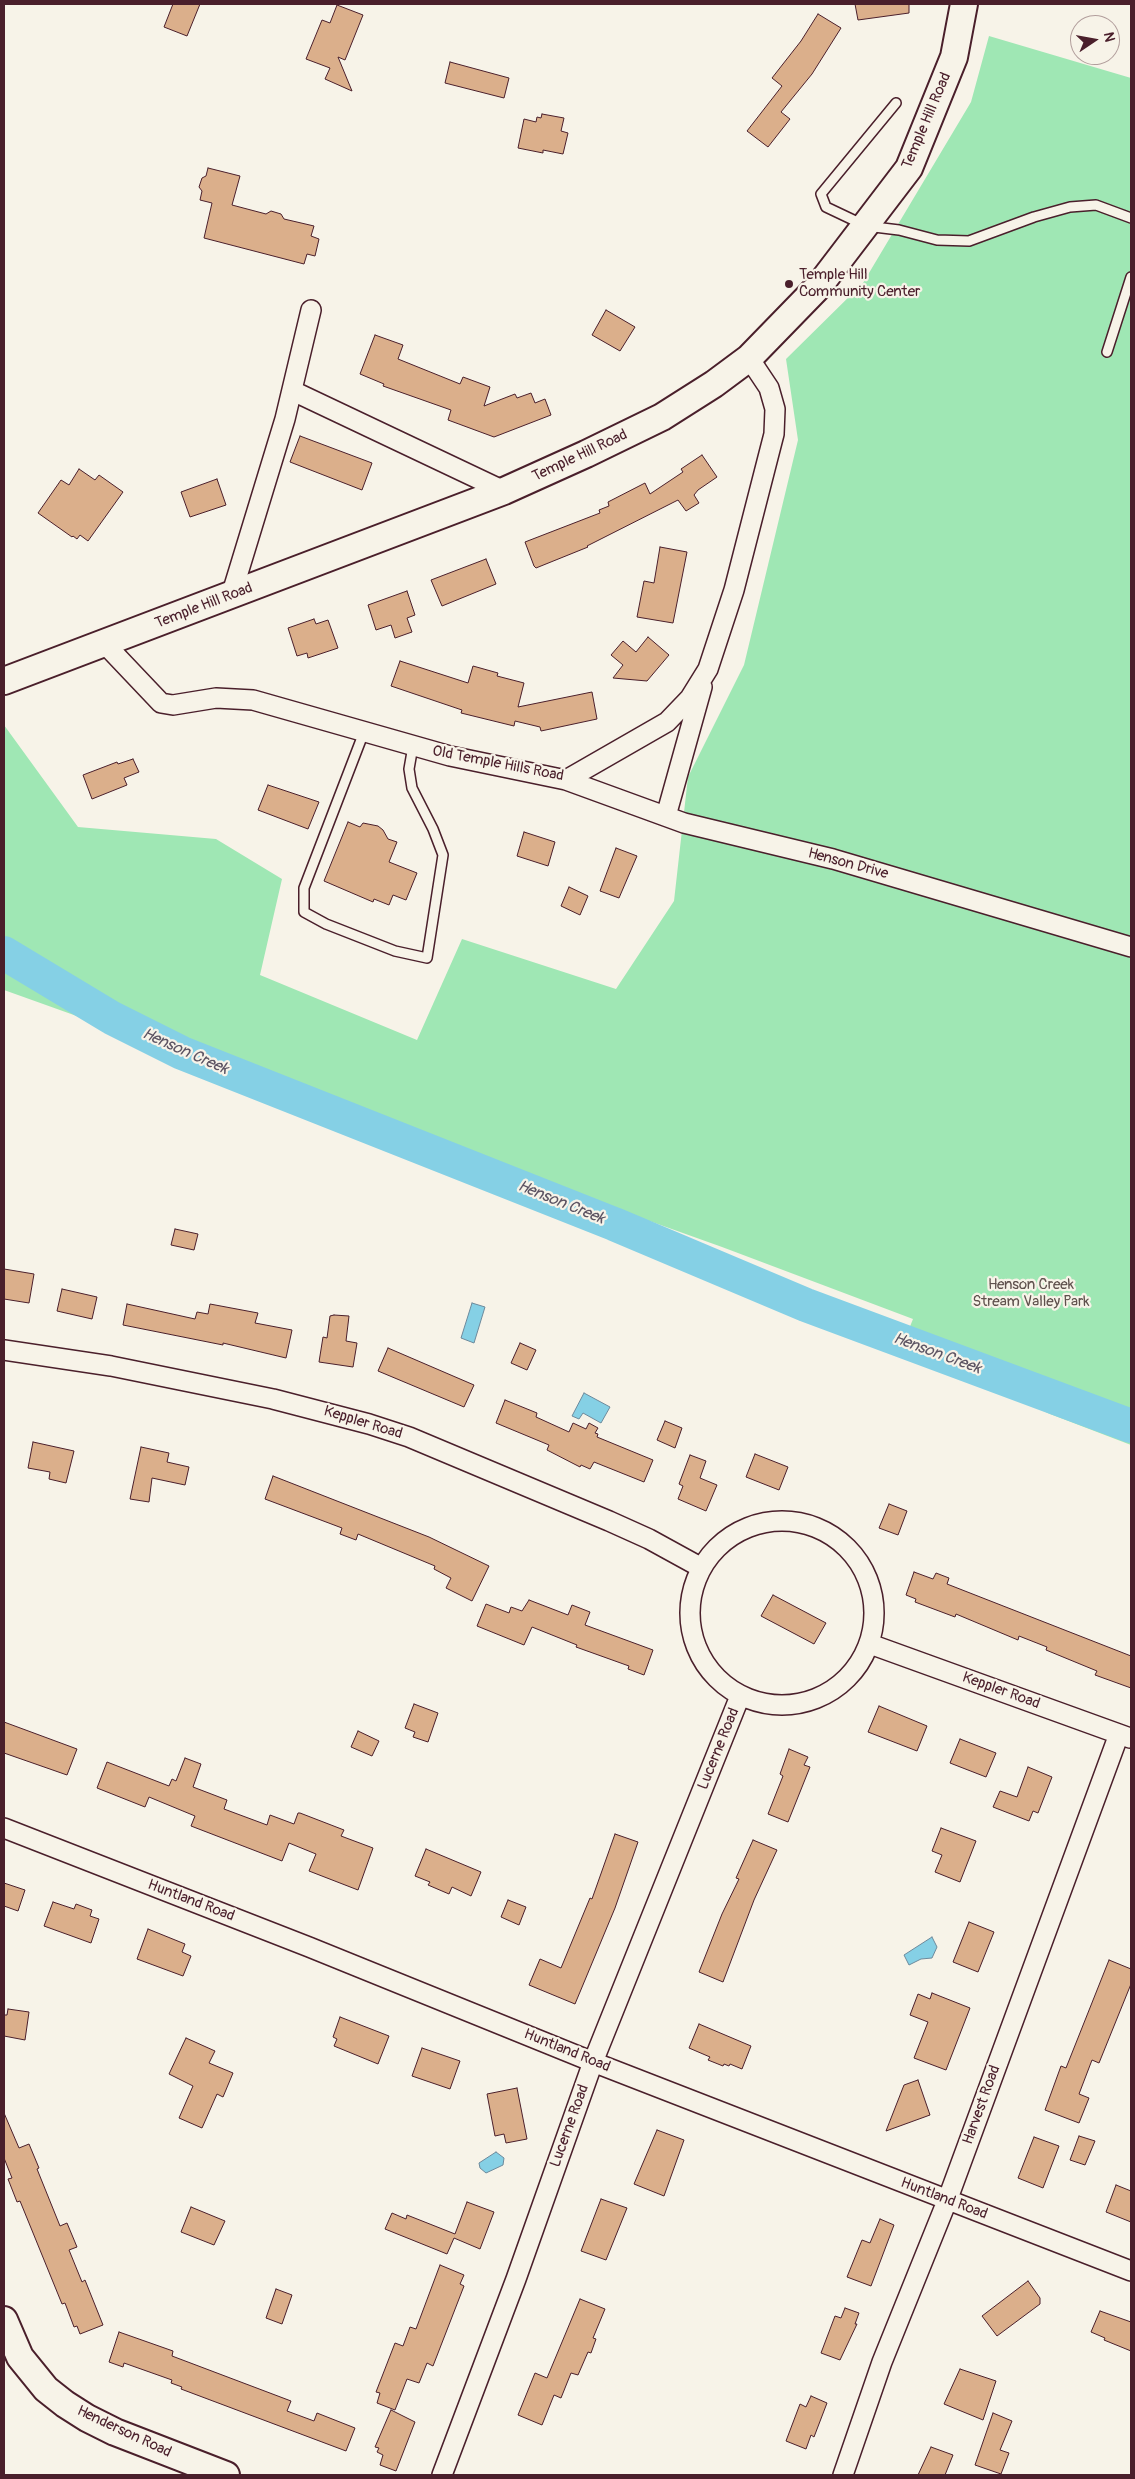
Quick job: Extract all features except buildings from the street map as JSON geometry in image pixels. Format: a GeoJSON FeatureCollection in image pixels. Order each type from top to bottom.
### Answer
{"type":"FeatureCollection","features":[{"type":"Feature","properties":{"kind":"main road","name":"Temple Hill Road"},"geometry":{"type":"LineString","coordinates":[[4,681],[504,491],[662,417],[714,384],[749,358],[819,286],[909,168],[954,57],[964,4]]}},
{"type":"Feature","properties":{"kind":"main road","name":"Henderson Road"},"geometry":{"type":"LineString","coordinates":[[4,2320],[20,2357],[46,2389],[65,2404],[115,2432],[226,2475]]}},
{"type":"Feature","properties":{"kind":"street"},"geometry":{"type":"LineString","coordinates":[[231,596],[293,391],[311,310]]}},
{"type":"Feature","properties":{"kind":"street","name":"Old Temple Hills Road"},"geometry":{"type":"LineString","coordinates":[[105,644],[160,703],[173,705],[216,698],[242,698],[281,707],[450,756],[566,780],[667,722],[690,698],[708,669],[734,590],[774,434],[775,409],[769,388],[749,358]]}},
{"type":"Feature","properties":{"kind":"street"},"geometry":{"type":"LineString","coordinates":[[293,391],[504,491]]}},
{"type":"Feature","properties":{"kind":"street"},"geometry":{"type":"LineString","coordinates":[[666,816],[708,669]]}},
{"type":"Feature","properties":{"kind":"street","name":"Henson Drive"},"geometry":{"type":"LineString","coordinates":[[566,780],[666,816],[761,842],[833,858],[1131,947]]}},
{"type":"Feature","properties":{"kind":"street","name":"Keppler Road"},"geometry":{"type":"LineString","coordinates":[[4,1350],[111,1366],[273,1398],[369,1424],[409,1437],[601,1517],[649,1539],[700,1567]]}},
{"type":"Feature","properties":{"kind":"street"},"geometry":{"type":"LineString","coordinates":[[792,1522],[808,1524],[831,1534],[850,1550],[864,1571],[873,1594],[874,1611],[870,1644],[860,1664],[845,1681],[827,1695],[783,1706],[761,1704],[740,1696],[714,1675],[704,1662],[694,1640],[690,1615],[690,1591],[700,1567],[716,1548],[736,1533],[759,1523],[792,1522]]}},
{"type":"Feature","properties":{"kind":"street","name":"Keppler Road"},"geometry":{"type":"LineString","coordinates":[[870,1644],[1125,1736]]}},
{"type":"Feature","properties":{"kind":"street","name":"Lucerne Road"},"geometry":{"type":"LineString","coordinates":[[442,2475],[516,2279],[593,2062],[740,1696]]}},
{"type":"Feature","properties":{"kind":"street","name":"Harvest Road"},"geometry":{"type":"LineString","coordinates":[[843,2475],[882,2362],[947,2201],[1125,1736]]}},
{"type":"Feature","properties":{"kind":"street","name":"Huntland Road"},"geometry":{"type":"LineString","coordinates":[[4,1828],[309,1947],[593,2062],[1131,2271]]}},
{"type":"Feature","properties":{"kind":"lane"},"geometry":{"type":"LineString","coordinates":[[896,103],[821,194],[826,207],[866,226],[899,230],[937,240],[969,241],[1034,217],[1070,207],[1096,205],[1131,218]]}},
{"type":"Feature","properties":{"kind":"lane"},"geometry":{"type":"LineString","coordinates":[[1107,352],[1131,276]]}},
{"type":"Feature","properties":{"kind":"lane"},"geometry":{"type":"LineString","coordinates":[[364,732],[304,888],[304,912],[326,924],[395,951],[428,958],[443,855],[433,829],[412,788],[409,769],[413,746]]}},
{"type":"Feature","properties":{"kind":"green space","name":"Henson Creek Stream Valley Park"},"geometry":{"type":"Polygon","coordinates":[[[989,36],[1070,60],[1070,65],[1087,65],[1131,78],[1131,1445],[1050,1414],[976,1380],[901,1349],[913,1319],[722,1247],[4,990],[4,725],[78,827],[216,839],[282,879],[260,975],[417,1040],[462,939],[616,989],[674,901],[688,777],[744,665],[798,440],[786,359],[863,283],[971,102],[989,36]]]}},
{"type":"Feature","properties":{"kind":"water"},"geometry":{"type":"Polygon","coordinates":[[[472,1303],[485,1307],[474,1343],[461,1338],[472,1303]]]}},
{"type":"Feature","properties":{"kind":"water"},"geometry":{"type":"Polygon","coordinates":[[[584,1393],[610,1407],[601,1423],[583,1413],[579,1419],[572,1416],[584,1393]]]}},
{"type":"Feature","properties":{"kind":"water"},"geometry":{"type":"Polygon","coordinates":[[[932,1937],[937,1947],[932,1958],[921,1959],[909,1965],[904,1955],[932,1937]]]}},
{"type":"Feature","properties":{"kind":"water"},"geometry":{"type":"Polygon","coordinates":[[[496,2152],[504,2158],[503,2165],[486,2173],[480,2168],[479,2163],[496,2152]]]}},
{"type":"Feature","properties":{"kind":"waterway","name":"Henson Creek"},"geometry":{"type":"LineString","coordinates":[[4,953],[112,1018],[182,1053],[614,1224],[806,1305],[1131,1426]]}},
{"type":"Feature","properties":{"kind":"place","name":"Temple Hill Community Center"},"geometry":{"type":"Point","coordinates":[789,284]}}]}
